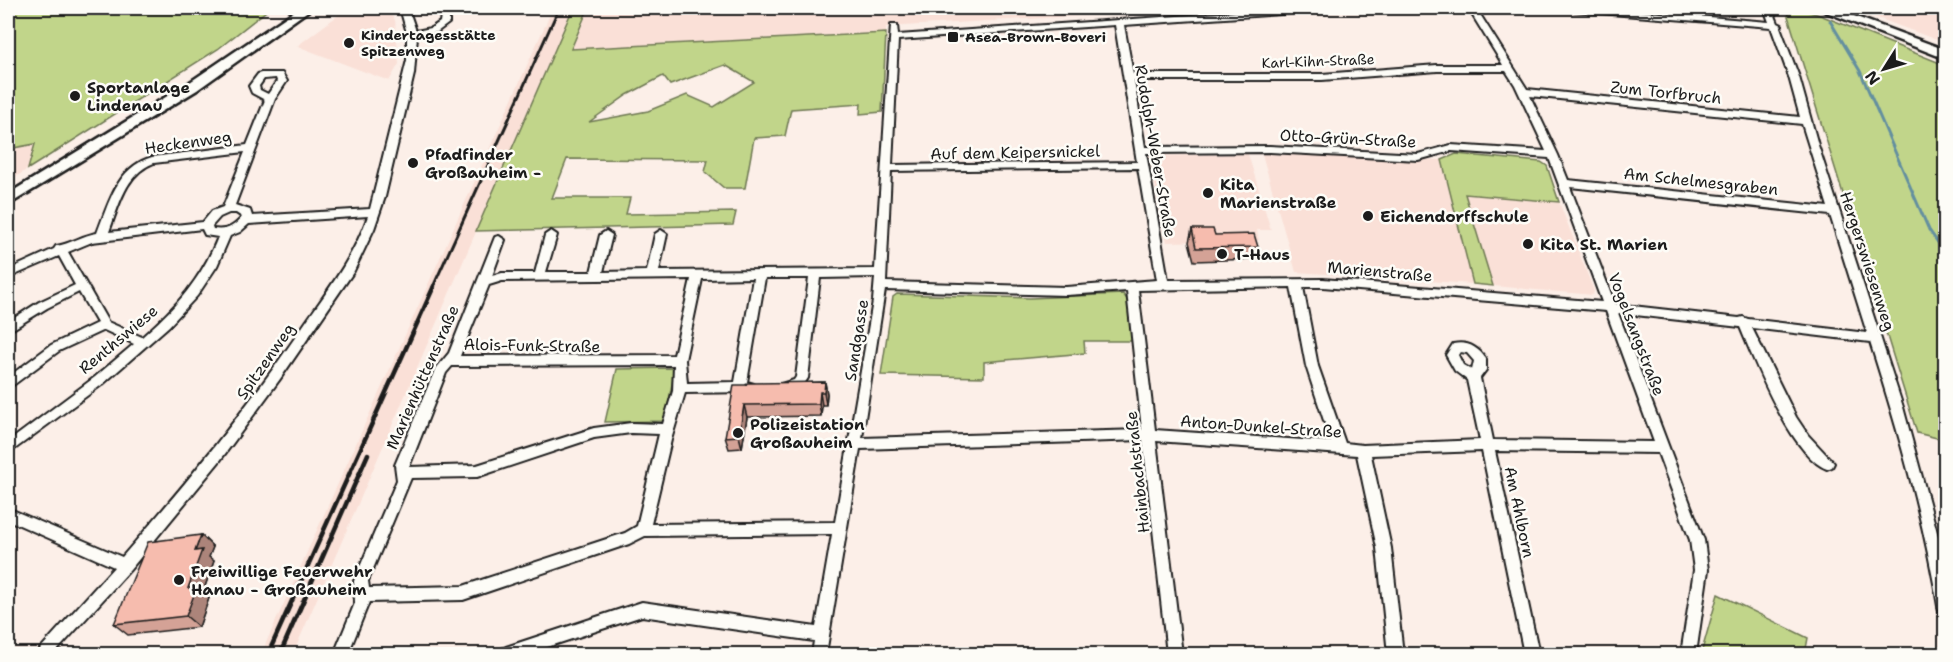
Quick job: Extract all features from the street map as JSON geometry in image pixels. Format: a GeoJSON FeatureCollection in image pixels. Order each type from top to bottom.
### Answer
{"type":"FeatureCollection","features":[{"type":"Feature","properties":{"kind":"main road"},"geometry":{"type":"LineString","coordinates":[[8,188],[194,75],[291,8]]}},
{"type":"Feature","properties":{"kind":"main road"},"geometry":{"type":"LineString","coordinates":[[8,200],[192,87],[306,8]]}},
{"type":"Feature","properties":{"kind":"main road"},"geometry":{"type":"LineString","coordinates":[[1822,8],[1946,55]]}},
{"type":"Feature","properties":{"kind":"street","name":"Spitzenweg"},"geometry":{"type":"LineString","coordinates":[[45,654],[126,565],[201,476],[285,363],[352,263],[367,234],[374,212],[409,73],[413,34],[404,8]]}},
{"type":"Feature","properties":{"kind":"street"},"geometry":{"type":"LineString","coordinates":[[413,34],[434,30],[444,24],[445,15],[440,8]]}},
{"type":"Feature","properties":{"kind":"street"},"geometry":{"type":"LineString","coordinates":[[1119,22],[1324,8]]}},
{"type":"Feature","properties":{"kind":"street","name":"Vogelsangstraße"},"geometry":{"type":"LineString","coordinates":[[1472,8],[1524,92],[1552,155],[1700,550],[1701,570],[1689,654]]}},
{"type":"Feature","properties":{"kind":"street"},"geometry":{"type":"LineString","coordinates":[[1574,8],[1775,21],[1778,8]]}},
{"type":"Feature","properties":{"kind":"street","name":"Hergerswiesenweg"},"geometry":{"type":"LineString","coordinates":[[1768,8],[1775,21],[1875,338],[1929,527],[1942,581],[1946,612]]}},
{"type":"Feature","properties":{"kind":"street","name":"Sandgasse"},"geometry":{"type":"LineString","coordinates":[[819,654],[882,280],[894,32],[1119,22]]}},
{"type":"Feature","properties":{"kind":"street","name":"Rudolph-Weber-Straße"},"geometry":{"type":"LineString","coordinates":[[1119,22],[1163,284]]}},
{"type":"Feature","properties":{"kind":"street","name":"Karl-Kihn-Straße"},"geometry":{"type":"LineString","coordinates":[[1128,76],[1329,77],[1430,68],[1509,68]]}},
{"type":"Feature","properties":{"kind":"street","name":"Zum Torfbruch"},"geometry":{"type":"LineString","coordinates":[[1524,92],[1806,121]]}},
{"type":"Feature","properties":{"kind":"street"},"geometry":{"type":"LineString","coordinates":[[228,209],[270,99]]}},
{"type":"Feature","properties":{"kind":"street","name":"Heckenweg"},"geometry":{"type":"LineString","coordinates":[[102,236],[128,174],[138,164],[152,160],[251,148]]}},
{"type":"Feature","properties":{"kind":"street","name":"Otto-Grün-Straße"},"geometry":{"type":"LineString","coordinates":[[1140,150],[1270,149],[1418,157],[1451,148],[1552,155]]}},
{"type":"Feature","properties":{"kind":"street","name":"Auf dem Keipersnickel"},"geometry":{"type":"LineString","coordinates":[[888,168],[1143,165]]}},
{"type":"Feature","properties":{"kind":"street","name":"Am Schelmesgraben"},"geometry":{"type":"LineString","coordinates":[[1563,183],[1836,212]]}},
{"type":"Feature","properties":{"kind":"street"},"geometry":{"type":"LineString","coordinates":[[8,274],[60,249],[102,236],[206,225],[216,214],[228,209],[242,210],[246,213],[246,220]]}},
{"type":"Feature","properties":{"kind":"street"},"geometry":{"type":"LineString","coordinates":[[206,225],[209,232],[225,234],[238,228],[246,220],[374,212]]}},
{"type":"Feature","properties":{"kind":"street","name":"Renthswiese"},"geometry":{"type":"LineString","coordinates":[[8,448],[144,343],[171,317],[209,273],[219,255],[225,234]]}},
{"type":"Feature","properties":{"kind":"street"},"geometry":{"type":"LineString","coordinates":[[596,276],[606,234]]}},
{"type":"Feature","properties":{"kind":"street"},"geometry":{"type":"LineString","coordinates":[[652,276],[661,234]]}},
{"type":"Feature","properties":{"kind":"street"},"geometry":{"type":"LineString","coordinates":[[538,277],[551,235]]}},
{"type":"Feature","properties":{"kind":"street","name":"Marienhüttenstraße"},"geometry":{"type":"LineString","coordinates":[[341,654],[364,595],[361,581],[405,473],[402,465],[406,454],[441,370],[450,361],[484,282],[499,240]]}},
{"type":"Feature","properties":{"kind":"street"},"geometry":{"type":"LineString","coordinates":[[60,249],[104,325],[144,343]]}},
{"type":"Feature","properties":{"kind":"street"},"geometry":{"type":"LineString","coordinates":[[484,282],[495,278],[760,274],[814,274],[882,280]]}},
{"type":"Feature","properties":{"kind":"street"},"geometry":{"type":"LineString","coordinates":[[740,387],[760,274]]}},
{"type":"Feature","properties":{"kind":"street"},"geometry":{"type":"LineString","coordinates":[[680,388],[790,388],[802,378],[814,274]]}},
{"type":"Feature","properties":{"kind":"street"},"geometry":{"type":"LineString","coordinates":[[643,530],[667,429],[680,388],[682,371],[679,360],[697,276]]}},
{"type":"Feature","properties":{"kind":"street","name":"Marienstraße"},"geometry":{"type":"LineString","coordinates":[[882,280],[1066,291],[1163,284],[1323,283],[1609,307],[1875,338]]}},
{"type":"Feature","properties":{"kind":"street"},"geometry":{"type":"LineString","coordinates":[[1296,283],[1314,374],[1340,449]]}},
{"type":"Feature","properties":{"kind":"street","name":"Hainbachstraße"},"geometry":{"type":"LineString","coordinates":[[1132,286],[1174,654]]}},
{"type":"Feature","properties":{"kind":"street"},"geometry":{"type":"LineString","coordinates":[[8,328],[43,305],[80,287]]}},
{"type":"Feature","properties":{"kind":"street"},"geometry":{"type":"LineString","coordinates":[[1743,321],[1789,416],[1816,457],[1827,463]]}},
{"type":"Feature","properties":{"kind":"street"},"geometry":{"type":"LineString","coordinates":[[8,383],[55,348],[104,325]]}},
{"type":"Feature","properties":{"kind":"street","name":"Alois-Funk-Straße"},"geometry":{"type":"LineString","coordinates":[[450,361],[679,360]]}},
{"type":"Feature","properties":{"kind":"street","name":"Am Ahlborn"},"geometry":{"type":"LineString","coordinates":[[1473,377],[1532,654]]}},
{"type":"Feature","properties":{"kind":"street"},"geometry":{"type":"LineString","coordinates":[[405,473],[464,472],[486,469],[594,433],[631,428],[667,429]]}},
{"type":"Feature","properties":{"kind":"street","name":"Anton-Dunkel-Straße"},"geometry":{"type":"LineString","coordinates":[[856,444],[1149,435],[1363,450],[1487,445],[1663,448]]}},
{"type":"Feature","properties":{"kind":"street"},"geometry":{"type":"LineString","coordinates":[[1363,450],[1384,548],[1395,654]]}},
{"type":"Feature","properties":{"kind":"street"},"geometry":{"type":"LineString","coordinates":[[8,514],[126,565]]}},
{"type":"Feature","properties":{"kind":"street"},"geometry":{"type":"LineString","coordinates":[[364,595],[463,593],[629,538],[643,530],[841,528]]}},
{"type":"Feature","properties":{"kind":"street"},"geometry":{"type":"LineString","coordinates":[[506,654],[642,609],[823,635]]}},
{"type":"Feature","properties":{"kind":"shaded area","name":"Kindertagesstätte Spitzenweg"},"geometry":{"type":"Polygon","coordinates":[[[348,8],[386,8],[395,20],[399,64],[389,81],[297,46],[348,8]]]}},
{"type":"Feature","properties":{"kind":"shaded area"},"geometry":{"type":"Polygon","coordinates":[[[553,8],[573,8],[293,654],[261,654],[553,8]]]}},
{"type":"Feature","properties":{"kind":"shaded area"},"geometry":{"type":"Polygon","coordinates":[[[588,8],[1218,8],[886,27],[886,33],[571,49],[588,8]]]}},
{"type":"Feature","properties":{"kind":"shaded area"},"geometry":{"type":"Polygon","coordinates":[[[1851,8],[1945,8],[1945,43],[1851,8]]]}},
{"type":"Feature","properties":{"kind":"shaded area"},"geometry":{"type":"Polygon","coordinates":[[[36,143],[28,169],[8,182],[8,149],[36,143]]]}},
{"type":"Feature","properties":{"kind":"shaded area","name":"Kita Marienstraße"},"geometry":{"type":"Polygon","coordinates":[[[1248,154],[1271,230],[1257,230],[1259,240],[1167,242],[1149,156],[1248,154]]]}},
{"type":"Feature","properties":{"kind":"shaded area","name":"Eichendorffschule"},"geometry":{"type":"Polygon","coordinates":[[[1262,154],[1442,160],[1473,284],[1296,272],[1262,154]]]}},
{"type":"Feature","properties":{"kind":"shaded area","name":"Kita St. Marien"},"geometry":{"type":"Polygon","coordinates":[[[1464,194],[1559,202],[1594,291],[1593,295],[1493,286],[1464,194]]]}},
{"type":"Feature","properties":{"kind":"green space","name":"Sportanlage Lindenau"},"geometry":{"type":"Polygon","coordinates":[[[8,8],[270,8],[218,49],[28,169],[35,144],[8,149],[8,8]]]}},
{"type":"Feature","properties":{"kind":"green space"},"geometry":{"type":"Polygon","coordinates":[[[573,8],[603,8],[588,9],[571,49],[886,33],[882,112],[860,114],[861,104],[791,109],[785,136],[754,138],[745,188],[724,188],[705,172],[708,160],[567,159],[552,198],[630,198],[626,214],[736,212],[733,225],[476,231],[573,8]],[[725,65],[670,85],[663,76],[627,95],[589,122],[648,111],[687,95],[714,107],[754,82],[725,65]]]}},
{"type":"Feature","properties":{"kind":"green space"},"geometry":{"type":"Polygon","coordinates":[[[1796,8],[1820,15],[1945,65],[1945,440],[1917,433],[1788,16],[1791,9],[1796,8]]]}},
{"type":"Feature","properties":{"kind":"green space"},"geometry":{"type":"Polygon","coordinates":[[[1456,154],[1541,162],[1547,166],[1559,202],[1465,194],[1493,286],[1473,284],[1442,160],[1456,154]]]}},
{"type":"Feature","properties":{"kind":"green space"},"geometry":{"type":"Polygon","coordinates":[[[897,294],[1030,298],[1123,294],[1129,302],[1133,341],[1084,341],[1085,353],[984,362],[984,377],[881,375],[893,297],[897,294]]]}},
{"type":"Feature","properties":{"kind":"green space"},"geometry":{"type":"Polygon","coordinates":[[[675,368],[665,421],[605,422],[617,369],[675,368]]]}},
{"type":"Feature","properties":{"kind":"green space"},"geometry":{"type":"Polygon","coordinates":[[[1718,594],[1808,638],[1805,654],[1701,654],[1718,594]]]}},
{"type":"Feature","properties":{"kind":"building"},"geometry":{"type":"Polygon","coordinates":[[[1192,229],[1213,229],[1215,235],[1254,234],[1258,247],[1196,248],[1192,229]]]}},
{"type":"Feature","properties":{"kind":"building"},"geometry":{"type":"Polygon","coordinates":[[[825,382],[824,392],[820,392],[819,404],[744,405],[739,436],[725,437],[734,385],[825,382]]]}},
{"type":"Feature","properties":{"kind":"building","name":"Freiwillige Feuerwehr Hanau - Großauheim"},"geometry":{"type":"Polygon","coordinates":[[[201,535],[195,551],[202,550],[188,588],[197,587],[186,616],[114,624],[148,542],[201,535]]]}},
{"type":"Feature","properties":{"kind":"waterway"},"geometry":{"type":"LineString","coordinates":[[1830,21],[1860,71],[1929,230],[1946,254]]}},
{"type":"Feature","properties":{"kind":"railway"},"geometry":{"type":"LineString","coordinates":[[433,287],[559,8]]}},
{"type":"Feature","properties":{"kind":"railway"},"geometry":{"type":"LineString","coordinates":[[1940,8],[1946,15]]}},
{"type":"Feature","properties":{"kind":"railway"},"geometry":{"type":"LineString","coordinates":[[268,654],[434,286]]}},
{"type":"Feature","properties":{"kind":"railway"},"geometry":{"type":"LineString","coordinates":[[280,654],[368,454]]}},
{"type":"Feature","properties":{"kind":"place","name":"Asea-Brown-Boveri"},"geometry":{"type":"Point","coordinates":[953,37]}},
{"type":"Feature","properties":{"kind":"place","name":"Kindertagesstätte Spitzenweg"},"geometry":{"type":"Point","coordinates":[349,43]}},
{"type":"Feature","properties":{"kind":"place","name":"Sportanlage Lindenau"},"geometry":{"type":"Point","coordinates":[75,96]}},
{"type":"Feature","properties":{"kind":"place","name":"Pfadfinder Großauheim -"},"geometry":{"type":"Point","coordinates":[413,163]}},
{"type":"Feature","properties":{"kind":"place","name":"Kita Marienstraße"},"geometry":{"type":"Point","coordinates":[1208,193]}},
{"type":"Feature","properties":{"kind":"place","name":"Eichendorffschule"},"geometry":{"type":"Point","coordinates":[1368,216]}},
{"type":"Feature","properties":{"kind":"place","name":"Kita St. Marien"},"geometry":{"type":"Point","coordinates":[1528,244]}},
{"type":"Feature","properties":{"kind":"place","name":"T-Haus"},"geometry":{"type":"Point","coordinates":[1222,254]}},
{"type":"Feature","properties":{"kind":"place","name":"Polizeistation Großauheim"},"geometry":{"type":"Point","coordinates":[738,433]}},
{"type":"Feature","properties":{"kind":"place","name":"Freiwillige Feuerwehr Hanau - Großauheim"},"geometry":{"type":"Point","coordinates":[179,580]}}]}
